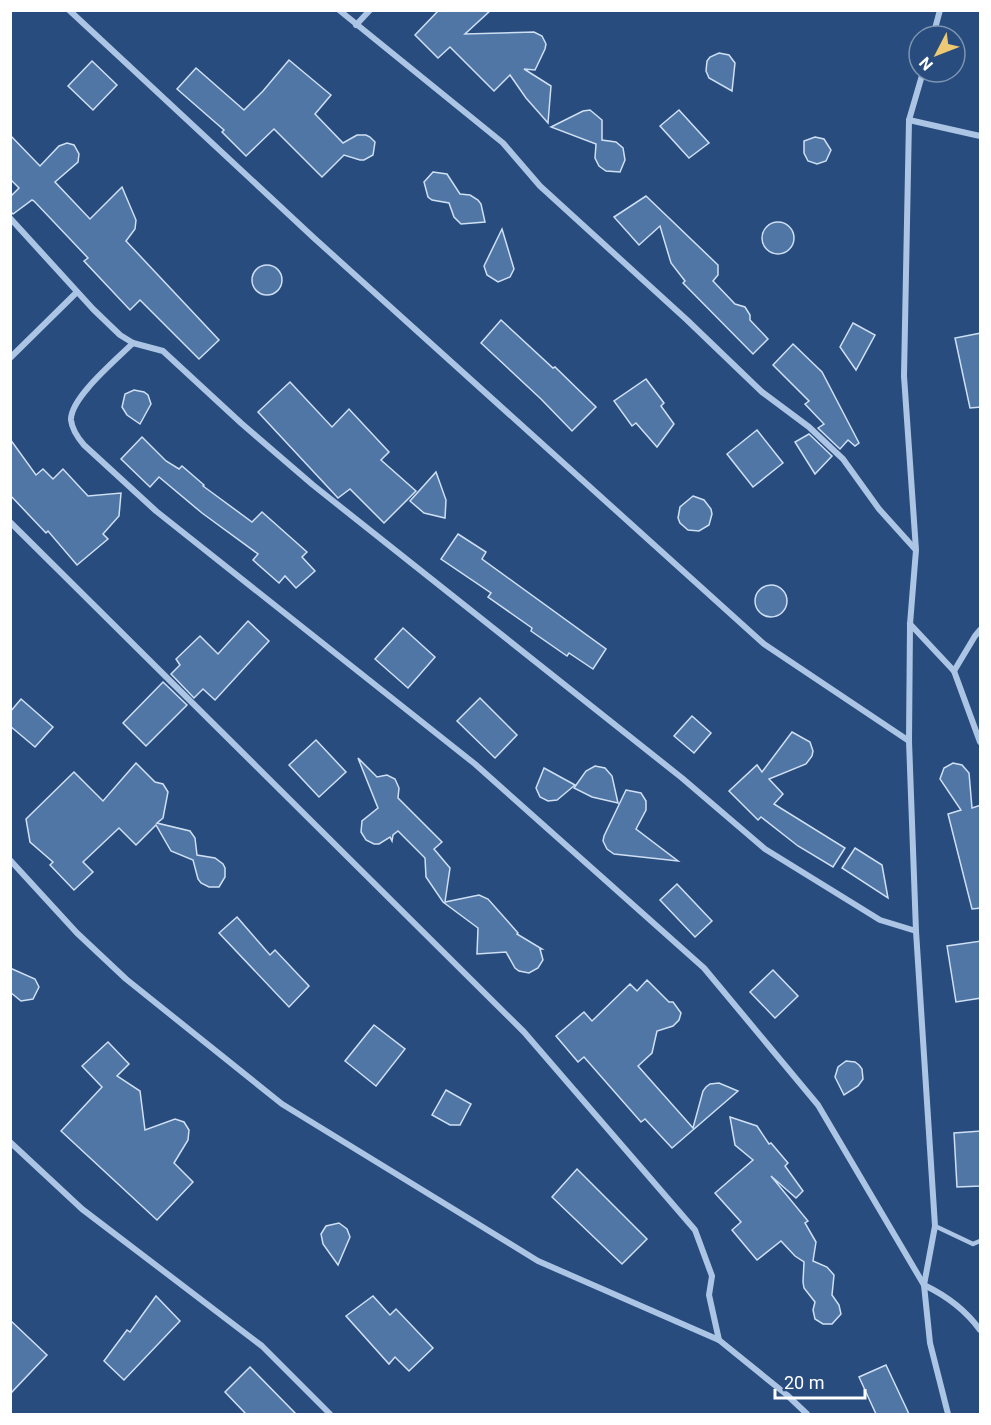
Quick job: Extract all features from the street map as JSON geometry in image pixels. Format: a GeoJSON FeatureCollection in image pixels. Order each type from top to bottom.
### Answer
{"type":"FeatureCollection","features":[{"type":"Feature","properties":{"kind":"street"},"geometry":{"type":"LineString","coordinates":[[69,10],[314,238],[764,644],[909,741]]}},
{"type":"Feature","properties":{"kind":"street"},"geometry":{"type":"LineString","coordinates":[[339,10],[502,143],[540,186],[762,392],[809,427],[843,459],[879,509],[916,550]]}},
{"type":"Feature","properties":{"kind":"street"},"geometry":{"type":"LineString","coordinates":[[356,25],[370,10]]}},
{"type":"Feature","properties":{"kind":"street"},"geometry":{"type":"LineString","coordinates":[[920,84],[909,120],[903,376],[916,550],[910,624],[909,741],[916,931],[935,1226],[924,1285],[930,1343],[948,1414]]}},
{"type":"Feature","properties":{"kind":"street"},"geometry":{"type":"LineString","coordinates":[[909,120],[981,136]]}},
{"type":"Feature","properties":{"kind":"street"},"geometry":{"type":"LineString","coordinates":[[10,218],[77,292],[120,335],[132,343],[163,351],[313,485],[682,778],[765,849],[880,920],[916,931]]}},
{"type":"Feature","properties":{"kind":"street"},"geometry":{"type":"LineString","coordinates":[[10,358],[77,292]]}},
{"type":"Feature","properties":{"kind":"street"},"geometry":{"type":"LineString","coordinates":[[132,343],[75,404],[71,419],[76,435],[84,445],[156,511],[475,764],[704,968],[818,1106],[924,1285],[948,1297],[981,1330]]}},
{"type":"Feature","properties":{"kind":"street"},"geometry":{"type":"LineString","coordinates":[[10,522],[507,1015],[547,1059],[695,1230],[712,1276],[709,1295],[719,1340]]}},
{"type":"Feature","properties":{"kind":"street"},"geometry":{"type":"LineString","coordinates":[[910,624],[954,672],[981,742]]}},
{"type":"Feature","properties":{"kind":"street"},"geometry":{"type":"LineString","coordinates":[[954,672],[975,636],[981,630]]}},
{"type":"Feature","properties":{"kind":"street"},"geometry":{"type":"LineString","coordinates":[[10,860],[77,933],[126,979],[282,1104],[538,1261],[719,1340],[807,1414]]}},
{"type":"Feature","properties":{"kind":"street"},"geometry":{"type":"LineString","coordinates":[[10,1142],[82,1209],[262,1346],[330,1414]]}},
{"type":"Feature","properties":{"kind":"lane"},"geometry":{"type":"LineString","coordinates":[[935,1226],[973,1244],[981,1241]]}},
{"type":"Feature","properties":{"kind":"building"},"geometry":{"type":"Polygon","coordinates":[[[439,10],[491,10],[465,34],[534,32],[542,36],[546,44],[545,49],[535,70],[524,69],[551,86],[548,123],[510,75],[494,91],[450,47],[438,58],[415,35],[439,10]]]}},
{"type":"Feature","properties":{"kind":"building"},"geometry":{"type":"Polygon","coordinates":[[[719,53],[729,55],[735,63],[732,91],[709,78],[706,71],[707,61],[719,53]]]}},
{"type":"Feature","properties":{"kind":"building"},"geometry":{"type":"Polygon","coordinates":[[[289,60],[331,95],[315,114],[343,143],[357,135],[370,137],[375,142],[373,155],[360,160],[344,155],[322,177],[274,129],[246,156],[222,132],[224,130],[177,89],[196,68],[244,110],[289,60]]]}},
{"type":"Feature","properties":{"kind":"building"},"geometry":{"type":"Polygon","coordinates":[[[92,61],[117,85],[93,110],[68,86],[92,61]]]}},
{"type":"Feature","properties":{"kind":"building"},"geometry":{"type":"Polygon","coordinates":[[[590,110],[602,120],[602,140],[616,142],[623,148],[625,160],[620,172],[606,171],[599,166],[595,158],[596,144],[551,127],[583,111],[590,110]]]}},
{"type":"Feature","properties":{"kind":"building"},"geometry":{"type":"Polygon","coordinates":[[[679,110],[709,143],[689,158],[660,126],[679,110]]]}},
{"type":"Feature","properties":{"kind":"building"},"geometry":{"type":"Polygon","coordinates":[[[10,135],[40,166],[59,146],[67,143],[74,145],[79,154],[78,162],[55,182],[90,219],[122,187],[136,220],[135,229],[126,241],[219,340],[199,359],[140,300],[130,310],[84,261],[88,258],[34,201],[32,200],[13,214],[10,211],[10,197],[19,188],[10,179],[10,135]]]}},
{"type":"Feature","properties":{"kind":"building"},"geometry":{"type":"Polygon","coordinates":[[[815,137],[824,139],[831,150],[826,161],[817,164],[808,161],[804,153],[804,141],[815,137]]]}},
{"type":"Feature","properties":{"kind":"building"},"geometry":{"type":"Polygon","coordinates":[[[433,172],[447,174],[460,194],[470,195],[478,200],[485,222],[461,224],[454,217],[449,203],[428,197],[424,182],[433,172]]]}},
{"type":"Feature","properties":{"kind":"building"},"geometry":{"type":"Polygon","coordinates":[[[646,196],[718,265],[718,275],[713,281],[735,304],[745,307],[750,320],[768,339],[753,354],[683,283],[685,281],[671,263],[660,226],[639,245],[614,217],[646,196]]]}},
{"type":"Feature","properties":{"kind":"building"},"geometry":{"type":"Polygon","coordinates":[[[778,222],[789,227],[794,238],[789,249],[778,254],[767,249],[762,238],[767,227],[778,222]]]}},
{"type":"Feature","properties":{"kind":"building"},"geometry":{"type":"Polygon","coordinates":[[[502,229],[514,269],[510,277],[498,282],[487,275],[484,266],[502,229]]]}},
{"type":"Feature","properties":{"kind":"building"},"geometry":{"type":"Polygon","coordinates":[[[267,265],[278,269],[282,280],[278,291],[267,295],[256,291],[252,280],[256,269],[267,265]]]}},
{"type":"Feature","properties":{"kind":"building"},"geometry":{"type":"Polygon","coordinates":[[[501,320],[553,368],[555,367],[596,407],[572,431],[481,343],[501,320]]]}},
{"type":"Feature","properties":{"kind":"building"},"geometry":{"type":"Polygon","coordinates":[[[853,323],[875,335],[856,370],[840,347],[853,323]]]}},
{"type":"Feature","properties":{"kind":"building"},"geometry":{"type":"Polygon","coordinates":[[[981,333],[981,407],[970,408],[955,338],[981,333]]]}},
{"type":"Feature","properties":{"kind":"building"},"geometry":{"type":"Polygon","coordinates":[[[793,344],[822,372],[859,443],[855,446],[848,440],[840,449],[818,428],[824,424],[805,404],[809,401],[773,365],[793,344]]]}},
{"type":"Feature","properties":{"kind":"building"},"geometry":{"type":"Polygon","coordinates":[[[646,379],[664,403],[661,406],[674,424],[657,447],[636,423],[632,426],[614,401],[646,379]]]}},
{"type":"Feature","properties":{"kind":"building"},"geometry":{"type":"Polygon","coordinates":[[[290,382],[332,427],[349,409],[389,452],[381,460],[416,491],[384,523],[350,489],[338,498],[258,412],[290,382]]]}},
{"type":"Feature","properties":{"kind":"building"},"geometry":{"type":"Polygon","coordinates":[[[134,390],[148,395],[151,404],[140,424],[127,415],[122,407],[125,394],[134,390]]]}},
{"type":"Feature","properties":{"kind":"building"},"geometry":{"type":"Polygon","coordinates":[[[757,430],[783,463],[753,487],[727,454],[757,430]]]}},
{"type":"Feature","properties":{"kind":"building"},"geometry":{"type":"Polygon","coordinates":[[[809,434],[832,456],[815,474],[795,442],[809,434]]]}},
{"type":"Feature","properties":{"kind":"building"},"geometry":{"type":"Polygon","coordinates":[[[142,437],[166,461],[179,469],[182,466],[203,486],[252,522],[262,512],[307,552],[302,557],[315,571],[296,588],[285,576],[279,583],[253,560],[258,554],[202,513],[159,477],[150,487],[121,459],[142,437]]]}},
{"type":"Feature","properties":{"kind":"building"},"geometry":{"type":"Polygon","coordinates":[[[10,439],[36,475],[43,469],[53,479],[63,469],[88,496],[121,493],[119,516],[103,534],[108,539],[77,565],[48,531],[46,533],[10,495],[10,439]]]}},
{"type":"Feature","properties":{"kind":"building"},"geometry":{"type":"Polygon","coordinates":[[[436,472],[446,500],[445,518],[424,513],[410,501],[436,472]]]}},
{"type":"Feature","properties":{"kind":"building"},"geometry":{"type":"Polygon","coordinates":[[[693,496],[704,500],[712,514],[709,525],[699,531],[688,530],[678,518],[680,507],[693,496]]]}},
{"type":"Feature","properties":{"kind":"building"},"geometry":{"type":"Polygon","coordinates":[[[458,534],[486,552],[482,559],[606,649],[593,669],[569,653],[567,656],[531,631],[532,628],[488,597],[491,593],[441,559],[458,534]]]}},
{"type":"Feature","properties":{"kind":"building"},"geometry":{"type":"Polygon","coordinates":[[[771,585],[782,590],[787,601],[782,612],[771,617],[760,612],[755,601],[760,590],[771,585]]]}},
{"type":"Feature","properties":{"kind":"building"},"geometry":{"type":"Polygon","coordinates":[[[248,621],[269,641],[215,700],[203,689],[194,698],[171,674],[180,665],[176,659],[200,636],[218,654],[248,621]]]}},
{"type":"Feature","properties":{"kind":"building"},"geometry":{"type":"Polygon","coordinates":[[[403,628],[435,657],[408,688],[375,659],[403,628]]]}},
{"type":"Feature","properties":{"kind":"building"},"geometry":{"type":"Polygon","coordinates":[[[163,682],[187,705],[146,746],[123,723],[163,682]]]}},
{"type":"Feature","properties":{"kind":"building"},"geometry":{"type":"Polygon","coordinates":[[[480,698],[517,735],[495,758],[457,721],[480,698]]]}},
{"type":"Feature","properties":{"kind":"building"},"geometry":{"type":"Polygon","coordinates":[[[21,699],[53,727],[35,747],[10,726],[10,712],[21,699]]]}},
{"type":"Feature","properties":{"kind":"building"},"geometry":{"type":"Polygon","coordinates":[[[692,716],[711,733],[694,753],[674,736],[692,716]]]}},
{"type":"Feature","properties":{"kind":"building"},"geometry":{"type":"Polygon","coordinates":[[[792,732],[810,742],[812,756],[806,764],[769,779],[783,794],[774,804],[845,848],[833,867],[798,846],[761,817],[758,820],[729,791],[757,765],[762,772],[792,732]]]}},
{"type":"Feature","properties":{"kind":"building"},"geometry":{"type":"Polygon","coordinates":[[[316,740],[346,772],[319,797],[289,765],[316,740]]]}},
{"type":"Feature","properties":{"kind":"building"},"geometry":{"type":"Polygon","coordinates":[[[358,758],[377,777],[387,775],[395,779],[399,788],[398,798],[442,842],[434,849],[450,868],[445,902],[479,895],[488,899],[517,934],[542,949],[540,949],[543,960],[538,968],[529,973],[519,971],[506,952],[477,954],[478,928],[443,902],[426,877],[425,858],[398,831],[393,835],[392,841],[390,837],[379,844],[366,840],[361,832],[362,821],[378,808],[358,758]]]}},
{"type":"Feature","properties":{"kind":"building"},"geometry":{"type":"Polygon","coordinates":[[[136,763],[155,782],[163,784],[168,792],[163,818],[157,823],[190,831],[195,838],[197,855],[215,858],[223,864],[225,877],[219,887],[209,887],[201,883],[193,860],[171,851],[156,825],[136,845],[119,828],[83,862],[93,872],[74,890],[50,865],[53,862],[30,842],[26,819],[74,772],[103,801],[136,763]]]}},
{"type":"Feature","properties":{"kind":"building"},"geometry":{"type":"Polygon","coordinates":[[[953,763],[962,765],[969,773],[972,808],[981,805],[981,908],[972,909],[948,814],[961,810],[940,779],[944,768],[953,763]]]}},
{"type":"Feature","properties":{"kind":"building"},"geometry":{"type":"Polygon","coordinates":[[[595,766],[605,768],[612,776],[618,803],[592,797],[574,788],[586,771],[595,766]]]}},
{"type":"Feature","properties":{"kind":"building"},"geometry":{"type":"Polygon","coordinates":[[[544,768],[575,785],[557,800],[548,801],[540,797],[536,788],[544,768]]]}},
{"type":"Feature","properties":{"kind":"building"},"geometry":{"type":"Polygon","coordinates":[[[626,790],[641,793],[646,801],[646,810],[636,829],[678,861],[614,854],[607,849],[603,841],[604,836],[626,790]]]}},
{"type":"Feature","properties":{"kind":"building"},"geometry":{"type":"Polygon","coordinates":[[[855,848],[882,865],[888,898],[842,868],[855,848]]]}},
{"type":"Feature","properties":{"kind":"building"},"geometry":{"type":"Polygon","coordinates":[[[677,884],[712,921],[695,937],[660,900],[677,884]]]}},
{"type":"Feature","properties":{"kind":"building"},"geometry":{"type":"Polygon","coordinates":[[[237,917],[270,955],[275,950],[309,986],[289,1007],[219,933],[237,917]]]}},
{"type":"Feature","properties":{"kind":"building"},"geometry":{"type":"Polygon","coordinates":[[[981,941],[981,998],[956,1002],[947,946],[981,941]]]}},
{"type":"Feature","properties":{"kind":"building"},"geometry":{"type":"Polygon","coordinates":[[[10,968],[35,979],[39,987],[33,999],[21,1001],[10,992],[10,968]]]}},
{"type":"Feature","properties":{"kind":"building"},"geometry":{"type":"Polygon","coordinates":[[[773,970],[798,996],[775,1018],[750,992],[773,970]]]}},
{"type":"Feature","properties":{"kind":"building"},"geometry":{"type":"Polygon","coordinates":[[[647,980],[669,1002],[673,1002],[681,1013],[679,1020],[673,1026],[657,1031],[652,1053],[638,1066],[693,1128],[706,1087],[719,1083],[738,1091],[672,1148],[645,1119],[641,1122],[584,1057],[578,1062],[556,1036],[584,1012],[592,1021],[630,984],[637,991],[647,980]]]}},
{"type":"Feature","properties":{"kind":"building"},"geometry":{"type":"Polygon","coordinates":[[[374,1025],[405,1049],[376,1086],[345,1061],[374,1025]]]}},
{"type":"Feature","properties":{"kind":"building"},"geometry":{"type":"Polygon","coordinates":[[[108,1042],[129,1064],[117,1076],[140,1091],[145,1130],[175,1119],[184,1122],[189,1130],[188,1140],[174,1163],[193,1182],[157,1220],[61,1131],[102,1087],[82,1066],[108,1042]]]}},
{"type":"Feature","properties":{"kind":"building"},"geometry":{"type":"Polygon","coordinates":[[[846,1061],[859,1065],[863,1079],[858,1086],[844,1095],[835,1077],[838,1067],[846,1061]]]}},
{"type":"Feature","properties":{"kind":"building"},"geometry":{"type":"Polygon","coordinates":[[[446,1090],[471,1104],[460,1125],[450,1125],[432,1115],[446,1090]]]}},
{"type":"Feature","properties":{"kind":"building"},"geometry":{"type":"Polygon","coordinates":[[[730,1117],[757,1126],[769,1144],[771,1143],[788,1163],[785,1166],[803,1191],[796,1198],[771,1176],[808,1221],[805,1223],[816,1242],[813,1261],[827,1267],[834,1275],[832,1295],[839,1305],[841,1314],[832,1324],[823,1324],[815,1319],[813,1310],[815,1302],[804,1288],[804,1262],[781,1241],[757,1260],[732,1230],[741,1222],[715,1193],[753,1160],[735,1145],[730,1117]]]}},
{"type":"Feature","properties":{"kind":"building"},"geometry":{"type":"Polygon","coordinates":[[[981,1131],[981,1186],[957,1187],[954,1133],[981,1131]]]}},
{"type":"Feature","properties":{"kind":"building"},"geometry":{"type":"Polygon","coordinates":[[[577,1169],[647,1239],[622,1264],[552,1197],[577,1169]]]}},
{"type":"Feature","properties":{"kind":"building"},"geometry":{"type":"Polygon","coordinates":[[[339,1223],[347,1229],[350,1237],[338,1265],[323,1244],[321,1234],[326,1226],[339,1223]]]}},
{"type":"Feature","properties":{"kind":"building"},"geometry":{"type":"Polygon","coordinates":[[[156,1296],[180,1321],[124,1380],[104,1361],[127,1330],[130,1332],[156,1296]]]}},
{"type":"Feature","properties":{"kind":"building"},"geometry":{"type":"Polygon","coordinates":[[[373,1296],[390,1315],[396,1309],[433,1348],[409,1371],[395,1357],[389,1364],[346,1316],[373,1296]]]}},
{"type":"Feature","properties":{"kind":"building"},"geometry":{"type":"Polygon","coordinates":[[[10,1320],[47,1355],[10,1394],[10,1320]]]}},
{"type":"Feature","properties":{"kind":"building"},"geometry":{"type":"Polygon","coordinates":[[[886,1365],[909,1414],[876,1414],[859,1377],[886,1365]]]}},
{"type":"Feature","properties":{"kind":"building"},"geometry":{"type":"Polygon","coordinates":[[[250,1367],[296,1414],[246,1414],[225,1392],[250,1367]]]}}]}
